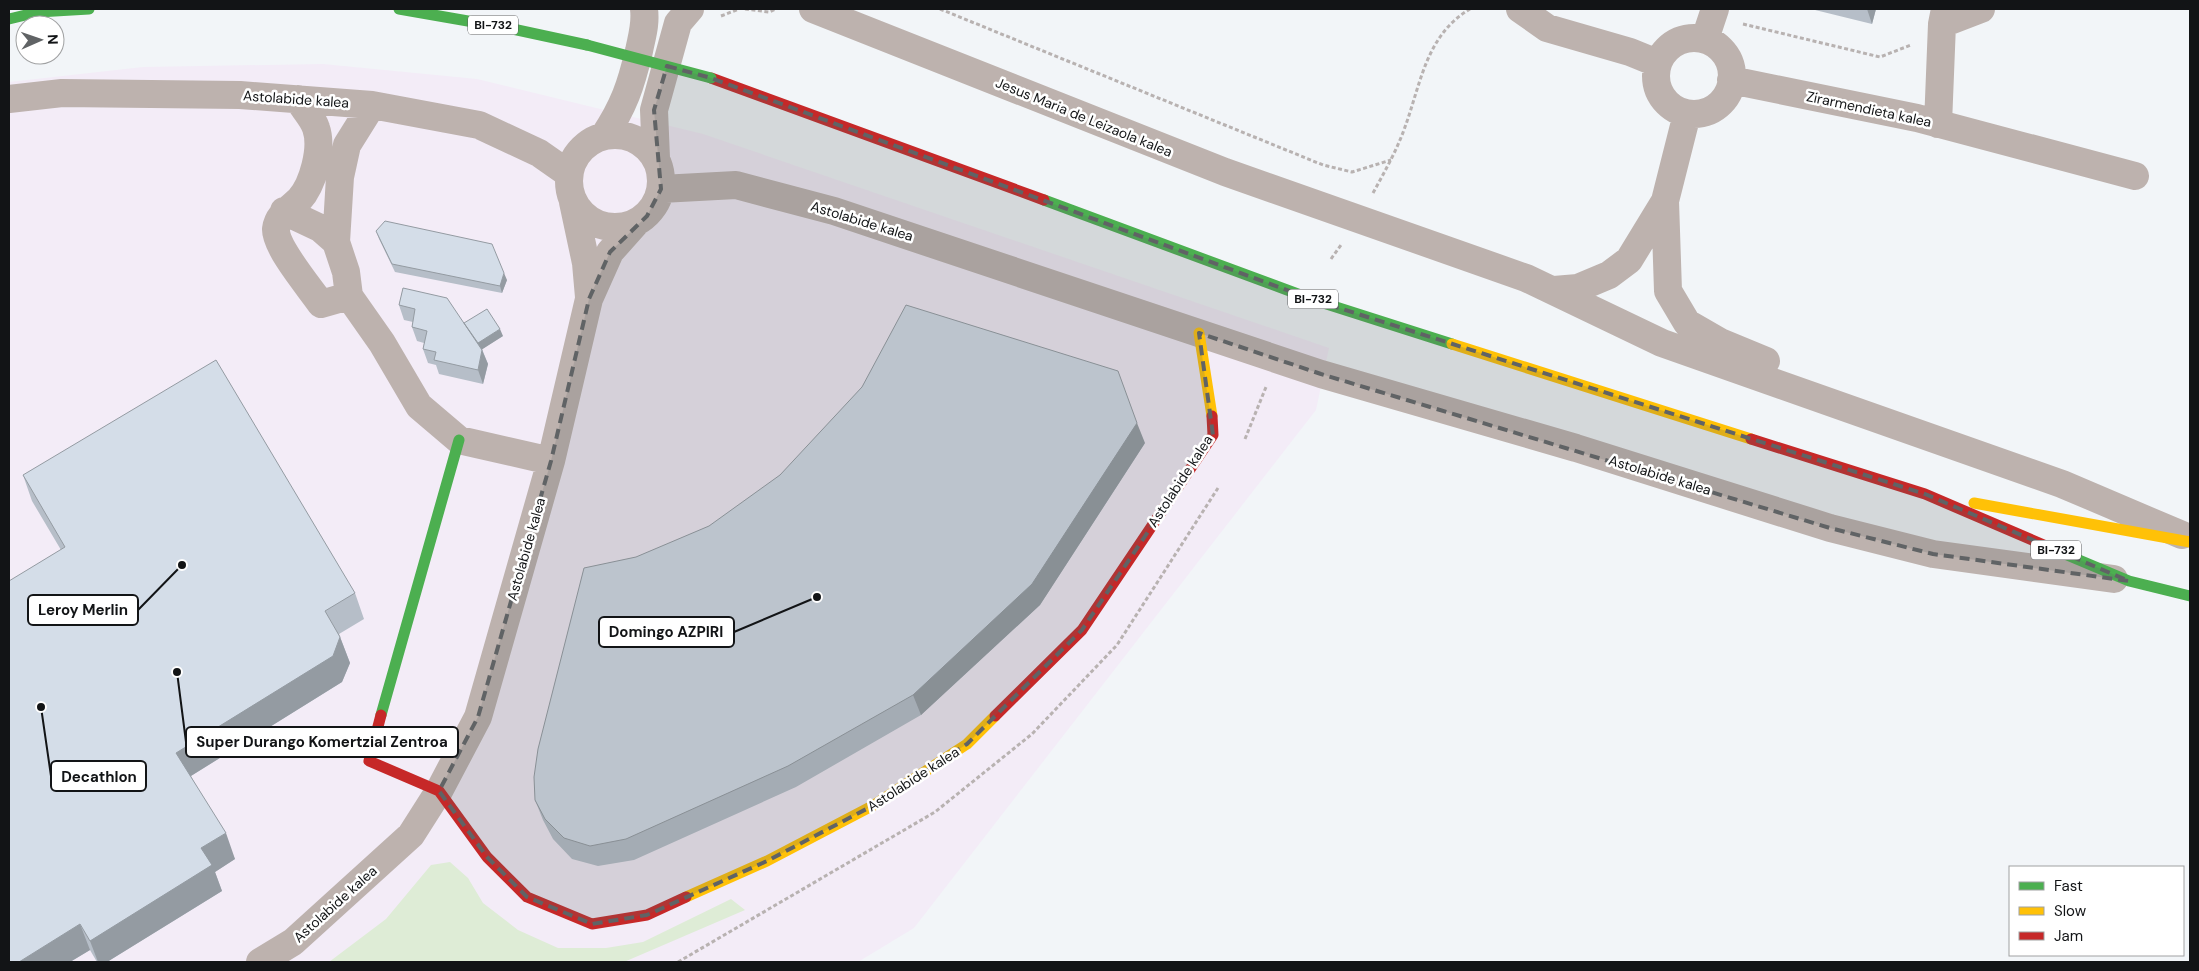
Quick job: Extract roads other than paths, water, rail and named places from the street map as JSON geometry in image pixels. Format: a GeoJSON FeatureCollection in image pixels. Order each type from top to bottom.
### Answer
{"type":"FeatureCollection","features":[{"type":"Feature","properties":{"kind":"main road"},"geometry":{"type":"LineString","coordinates":[[9,19],[38,12],[89,9]]}},
{"type":"Feature","properties":{"kind":"main road","name":"BI-732"},"geometry":{"type":"LineString","coordinates":[[399,9],[508,28],[587,45],[711,78],[1322,302],[1926,494],[2129,581],[2190,596]]}},
{"type":"Feature","properties":{"kind":"main road","name":"Astolabide kalea"},"geometry":{"type":"LineString","coordinates":[[439,791],[487,857],[527,897],[592,924],[647,915],[767,861],[874,805],[968,744],[1082,630],[1213,434],[1210,396],[1199,333]]}},
{"type":"Feature","properties":{"kind":"main road"},"geometry":{"type":"LineString","coordinates":[[439,791],[369,761],[384,701],[459,440]]}},
{"type":"Feature","properties":{"kind":"main road","name":"BI-732"},"geometry":{"type":"LineString","coordinates":[[1926,494],[2190,540]]}},
{"type":"Feature","properties":{"kind":"street"},"geometry":{"type":"LineString","coordinates":[[604,136],[619,114],[631,86],[646,21],[644,9]]}},
{"type":"Feature","properties":{"kind":"street"},"geometry":{"type":"LineString","coordinates":[[656,158],[645,145],[631,137],[618,134],[604,136],[591,141],[580,150],[573,161],[569,174],[569,188],[573,202],[582,214],[592,222],[606,228],[621,228],[635,224],[647,216],[656,204],[661,189],[661,173],[656,158],[654,110],[678,22],[690,9]]}},
{"type":"Feature","properties":{"kind":"street","name":"Jesus Maria de Leizaola kalea"},"geometry":{"type":"LineString","coordinates":[[813,9],[1225,172],[1526,278],[1662,343],[2062,484],[2190,540]]}},
{"type":"Feature","properties":{"kind":"street"},"geometry":{"type":"LineString","coordinates":[[1520,9],[1547,28],[1630,52],[1657,63]]}},
{"type":"Feature","properties":{"kind":"street"},"geometry":{"type":"LineString","coordinates":[[1943,27],[1981,9]]}},
{"type":"Feature","properties":{"kind":"street"},"geometry":{"type":"LineString","coordinates":[[1710,21],[1716,45],[1726,54],[1731,66],[1732,80],[1727,95],[1716,106],[1702,113],[1687,114],[1672,108],[1660,95],[1655,80],[1657,63],[1668,47],[1710,21]]}},
{"type":"Feature","properties":{"kind":"street","name":"Zirarmendieta kalea"},"geometry":{"type":"LineString","coordinates":[[1732,80],[1938,124],[1943,27]]}},
{"type":"Feature","properties":{"kind":"street","name":"Astolabide kalea"},"geometry":{"type":"LineString","coordinates":[[9,99],[62,93],[240,95],[372,106],[479,125],[539,153],[569,174]]}},
{"type":"Feature","properties":{"kind":"street"},"geometry":{"type":"LineString","coordinates":[[298,99],[316,128],[319,146],[314,171],[300,200],[284,210],[276,229],[282,250],[321,304],[349,296]]}},
{"type":"Feature","properties":{"kind":"street"},"geometry":{"type":"LineString","coordinates":[[372,106],[347,145],[340,177],[336,242],[346,272],[349,296],[382,343],[418,406],[459,440],[551,461]]}},
{"type":"Feature","properties":{"kind":"street"},"geometry":{"type":"LineString","coordinates":[[1687,114],[1665,201],[1668,291],[1686,323],[1720,342],[1798,374],[1840,394],[1860,413]]}},
{"type":"Feature","properties":{"kind":"street"},"geometry":{"type":"LineString","coordinates":[[1938,124],[2135,176]]}},
{"type":"Feature","properties":{"kind":"street","name":"Astolabide kalea"},"geometry":{"type":"LineString","coordinates":[[661,189],[736,185],[825,209],[1321,374],[1576,448],[1830,528],[1933,554],[2129,581]]}},
{"type":"Feature","properties":{"kind":"street"},"geometry":{"type":"LineString","coordinates":[[1554,290],[1578,288],[1609,275],[1629,260],[1665,201]]}},
{"type":"Feature","properties":{"kind":"street","name":"Astolabide kalea"},"geometry":{"type":"LineString","coordinates":[[573,202],[585,254],[589,299]]}},
{"type":"Feature","properties":{"kind":"street"},"geometry":{"type":"LineString","coordinates":[[284,210],[320,228],[336,242]]}},
{"type":"Feature","properties":{"kind":"street","name":"Astolabide kalea"},"geometry":{"type":"LineString","coordinates":[[260,962],[293,942],[411,835],[439,791],[478,717],[551,461],[589,299],[610,252],[635,224]]}},
{"type":"Feature","properties":{"kind":"place","name":"Leroy Merlin"},"geometry":{"type":"Point","coordinates":[182,565]}},
{"type":"Feature","properties":{"kind":"place","name":"Domingo AZPIRI"},"geometry":{"type":"Point","coordinates":[817,597]}},
{"type":"Feature","properties":{"kind":"place","name":"Super Durango Komertzial Zentroa"},"geometry":{"type":"Point","coordinates":[177,672]}},
{"type":"Feature","properties":{"kind":"place","name":"Decathlon"},"geometry":{"type":"Point","coordinates":[41,707]}}]}
